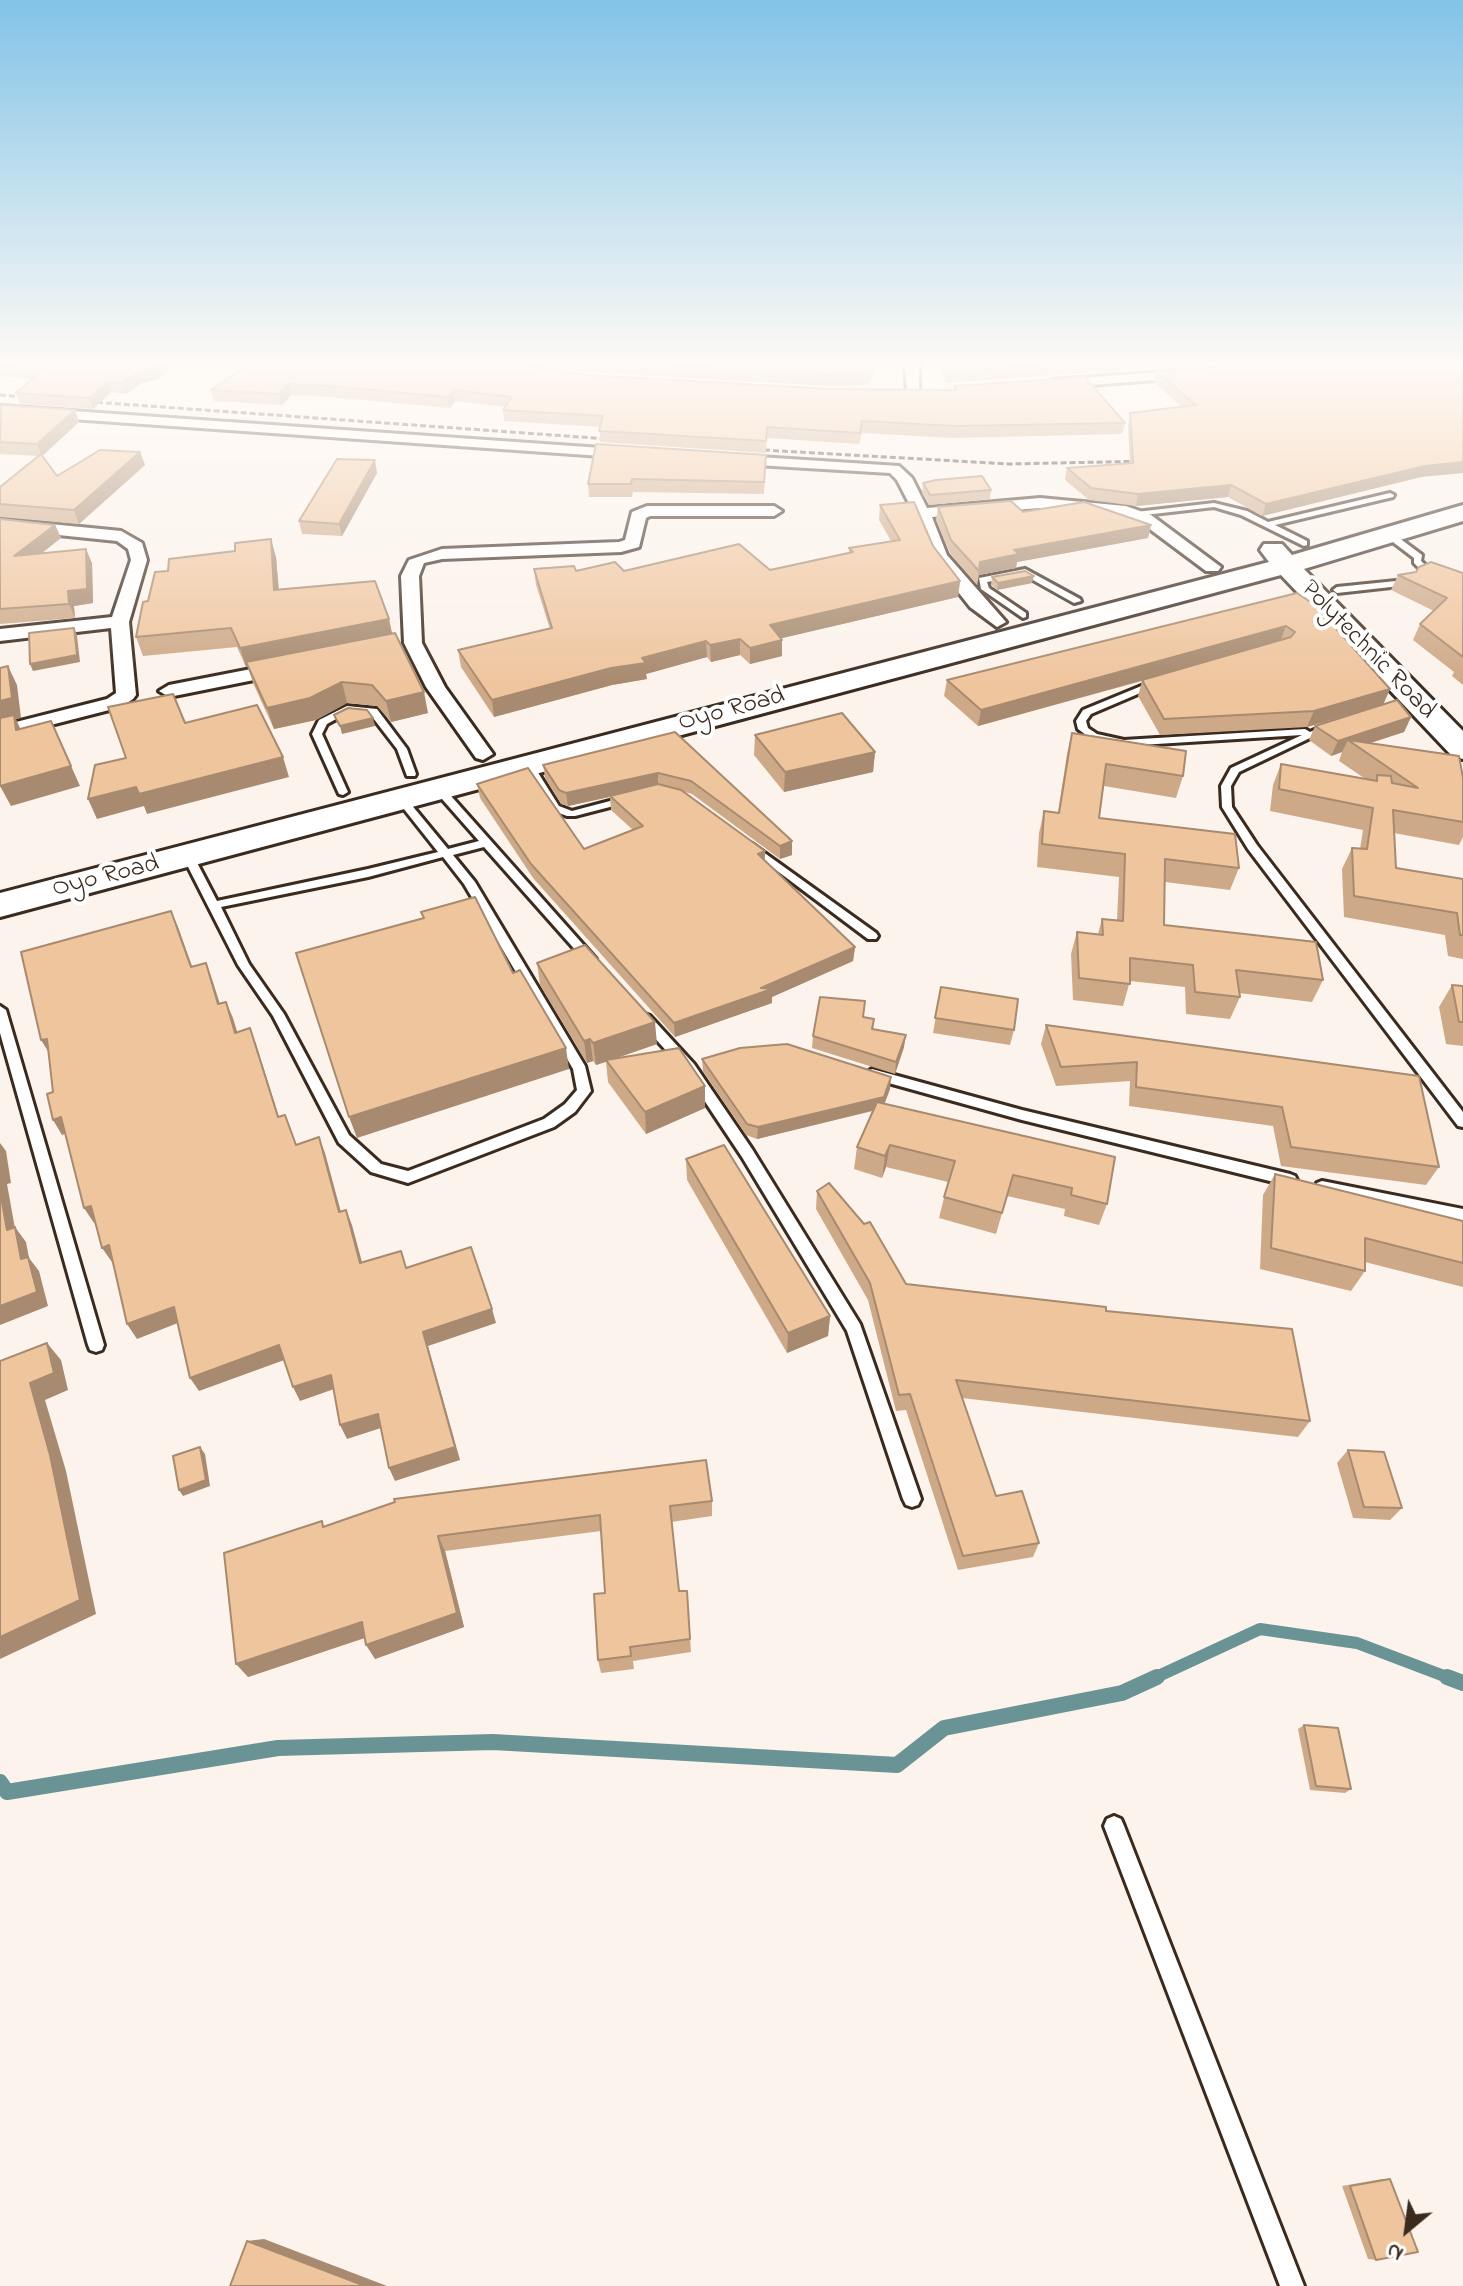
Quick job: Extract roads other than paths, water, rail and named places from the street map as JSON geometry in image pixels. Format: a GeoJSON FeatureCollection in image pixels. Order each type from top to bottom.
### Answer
{"type":"FeatureCollection","features":[{"type":"Feature","properties":{"kind":"main road","name":"Oyo Road"},"geometry":{"type":"LineString","coordinates":[[0,905],[189,857],[418,789],[528,765],[1218,574],[1289,548],[1463,498]]}},
{"type":"Feature","properties":{"kind":"main road","name":"Oyo Road"},"geometry":{"type":"LineString","coordinates":[[1289,548],[1388,534],[1463,513]]}},
{"type":"Feature","properties":{"kind":"main road","name":"Polytechnic Road"},"geometry":{"type":"LineString","coordinates":[[1289,548],[1325,593],[1433,710]]}},
{"type":"Feature","properties":{"kind":"main road","name":"Oyo Road"},"geometry":{"type":"LineString","coordinates":[[0,881],[343,792],[418,789],[483,754],[1077,601],[1218,574]]}},
{"type":"Feature","properties":{"kind":"main road"},"geometry":{"type":"LineString","coordinates":[[1218,574],[1325,593]]}},
{"type":"Feature","properties":{"kind":"main road","name":"Polytechnic Road"},"geometry":{"type":"LineString","coordinates":[[1325,593],[1433,710],[1463,749]]}},
{"type":"Feature","properties":{"kind":"street"},"geometry":{"type":"LineString","coordinates":[[895,470],[904,478],[922,513],[939,556],[976,603],[1010,618]]}},
{"type":"Feature","properties":{"kind":"street"},"geometry":{"type":"LineString","coordinates":[[922,513],[1040,503],[1136,514],[1218,574]]}},
{"type":"Feature","properties":{"kind":"street"},"geometry":{"type":"LineString","coordinates":[[483,754],[406,645],[410,576],[414,564],[425,556],[621,547],[633,543],[638,515],[642,512],[774,511]]}},
{"type":"Feature","properties":{"kind":"street"},"geometry":{"type":"LineString","coordinates":[[0,524],[121,536],[136,547],[139,560],[120,622],[126,695],[114,703],[0,732]]}},
{"type":"Feature","properties":{"kind":"street"},"geometry":{"type":"LineString","coordinates":[[0,635],[120,622]]}},
{"type":"Feature","properties":{"kind":"street"},"geometry":{"type":"LineString","coordinates":[[169,691],[309,664]]}},
{"type":"Feature","properties":{"kind":"lane"},"geometry":{"type":"LineString","coordinates":[[1136,514],[1214,505],[1289,548],[1390,495]]}},
{"type":"Feature","properties":{"kind":"lane"},"geometry":{"type":"LineString","coordinates":[[1388,534],[1419,557],[1417,561],[1431,575]]}},
{"type":"Feature","properties":{"kind":"lane"},"geometry":{"type":"LineString","coordinates":[[1010,618],[985,589],[982,580],[1025,572],[1077,601]]}},
{"type":"Feature","properties":{"kind":"lane"},"geometry":{"type":"LineString","coordinates":[[1325,593],[1406,583]]}},
{"type":"Feature","properties":{"kind":"lane"},"geometry":{"type":"LineString","coordinates":[[1163,681],[1087,712],[1081,721],[1083,729],[1094,736],[1124,743],[1313,731]]}},
{"type":"Feature","properties":{"kind":"lane"},"geometry":{"type":"LineString","coordinates":[[189,857],[244,965],[278,1014],[344,1139],[376,1168],[408,1177],[549,1123],[570,1108],[584,1091],[580,1069],[469,882],[446,854],[402,749],[373,711],[347,709],[323,722],[317,734],[343,792]]}},
{"type":"Feature","properties":{"kind":"lane"},"geometry":{"type":"LineString","coordinates":[[1342,722],[1313,731],[1235,770],[1226,786],[1227,807],[1252,847],[1463,1122]]}},
{"type":"Feature","properties":{"kind":"lane"},"geometry":{"type":"LineString","coordinates":[[528,765],[555,808],[571,814],[644,795]]}},
{"type":"Feature","properties":{"kind":"lane"},"geometry":{"type":"LineString","coordinates":[[418,789],[486,843],[603,972]]}},
{"type":"Feature","properties":{"kind":"lane"},"geometry":{"type":"LineString","coordinates":[[736,835],[872,936]]}},
{"type":"Feature","properties":{"kind":"lane"},"geometry":{"type":"LineString","coordinates":[[214,905],[486,843]]}},
{"type":"Feature","properties":{"kind":"lane"},"geometry":{"type":"LineString","coordinates":[[635,1008],[695,1065],[854,1329],[912,1499]]}},
{"type":"Feature","properties":{"kind":"lane"},"geometry":{"type":"LineString","coordinates":[[0,1010],[96,1345]]}},
{"type":"Feature","properties":{"kind":"lane"},"geometry":{"type":"LineString","coordinates":[[861,1071],[904,1085],[1233,1168],[1463,1215]]}},
{"type":"Feature","properties":{"kind":"lane"},"geometry":{"type":"LineString","coordinates":[[1114,1826],[1292,2286]]}},
{"type":"Feature","properties":{"kind":"waterway"},"geometry":{"type":"LineString","coordinates":[[1152,1679],[1260,1629],[1357,1643],[1452,1679]]}},
{"type":"Feature","properties":{"kind":"waterway"},"geometry":{"type":"LineString","coordinates":[[0,1782],[7,1792],[278,1748],[493,1742],[897,1765],[944,1728],[1122,1693],[1157,1677]]}},
{"type":"Feature","properties":{"kind":"waterway"},"geometry":{"type":"LineString","coordinates":[[1447,1677],[1463,1683]]}}]}
